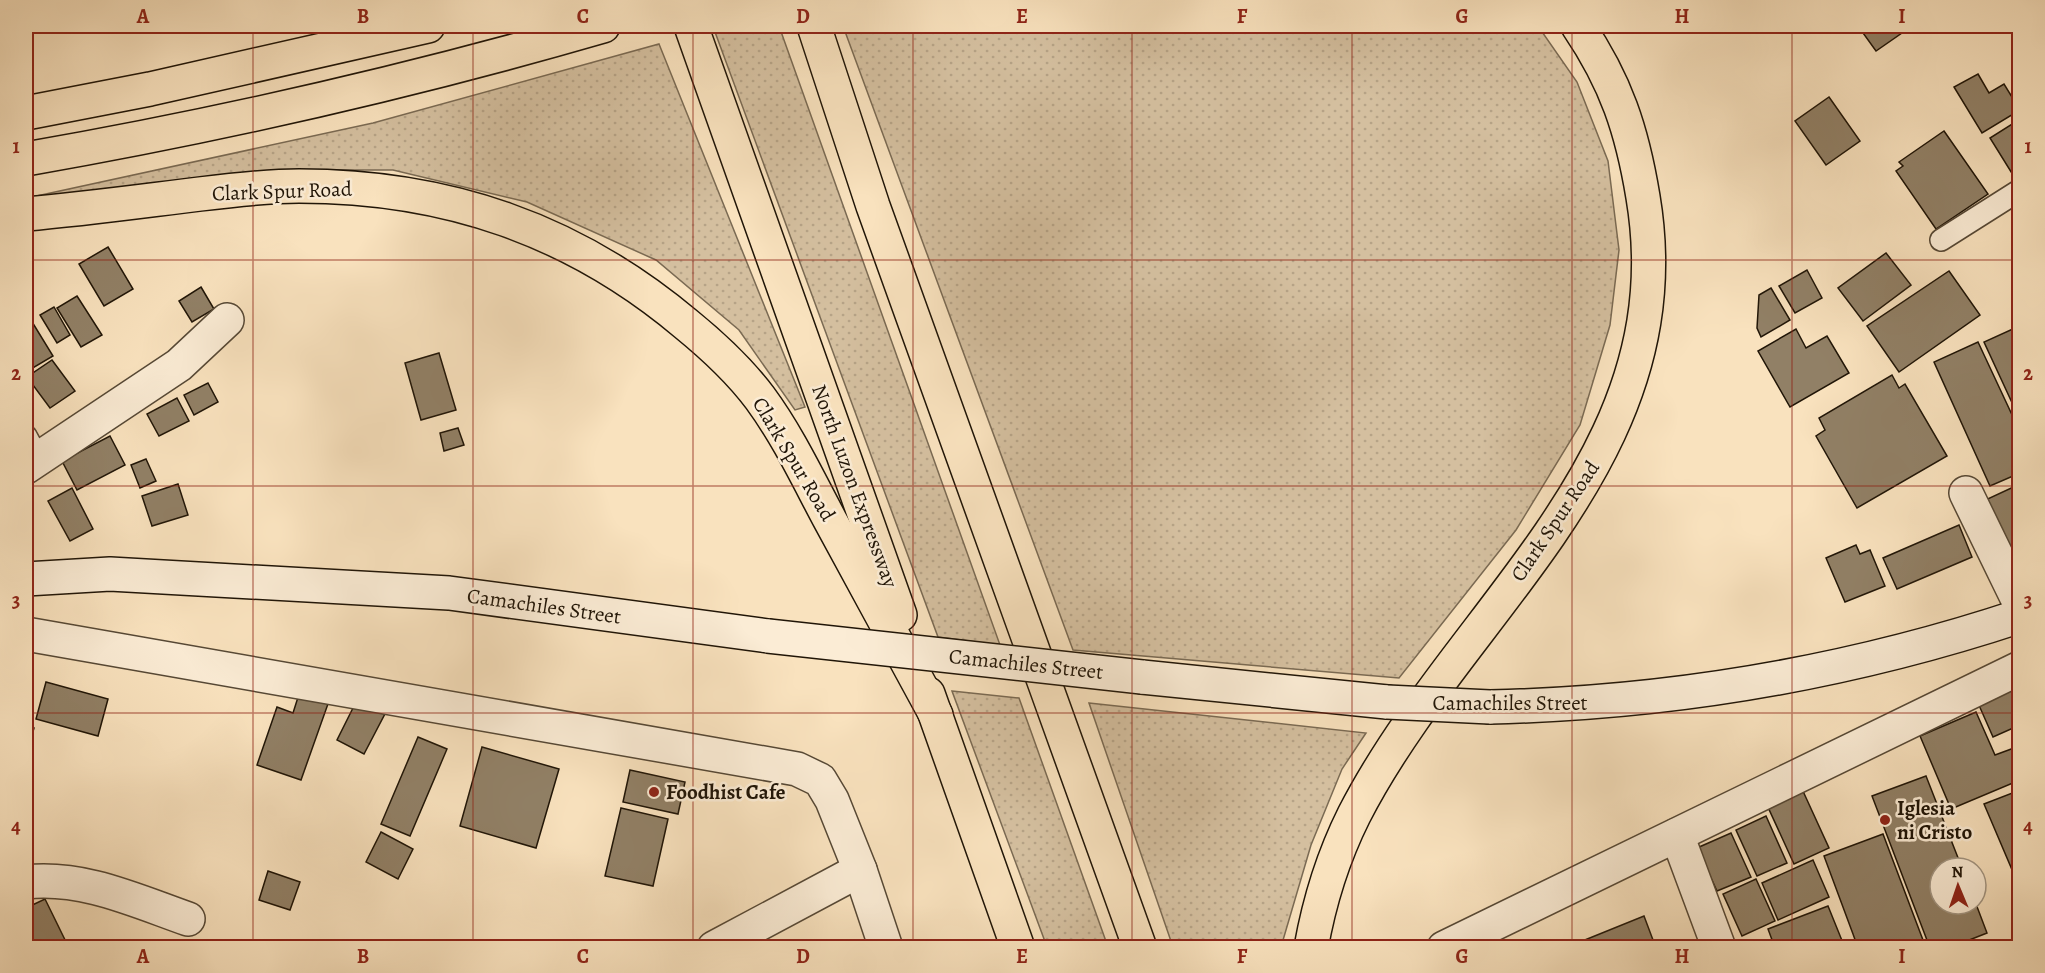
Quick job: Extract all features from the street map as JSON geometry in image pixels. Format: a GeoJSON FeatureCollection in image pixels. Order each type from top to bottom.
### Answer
{"type":"FeatureCollection","features":[{"type":"Feature","properties":{"kind":"highway"},"geometry":{"type":"LineString","coordinates":[[26,113],[150,89],[428,26]]}},
{"type":"Feature","properties":{"kind":"highway","name":"North Luzon Expressway"},"geometry":{"type":"LineString","coordinates":[[691,26],[1018,948]]}},
{"type":"Feature","properties":{"kind":"highway"},"geometry":{"type":"LineString","coordinates":[[814,26],[873,206],[1140,948]]}},
{"type":"Feature","properties":{"kind":"highway","name":"Clark Spur Road"},"geometry":{"type":"LineString","coordinates":[[1311,948],[1337,857],[1353,818],[1367,792],[1402,735],[1572,504],[1613,428],[1637,359],[1644,317],[1648,244],[1640,175],[1632,135],[1609,75],[1578,26]]}},
{"type":"Feature","properties":{"kind":"highway"},"geometry":{"type":"LineString","coordinates":[[26,159],[258,114],[449,69],[592,29]]}},
{"type":"Feature","properties":{"kind":"highway","name":"Clark Spur Road"},"geometry":{"type":"LineString","coordinates":[[26,214],[258,188],[362,188],[428,197],[499,216],[564,243],[597,260],[660,302],[695,331],[725,359],[760,398],[808,476],[936,715]]}},
{"type":"Feature","properties":{"kind":"street"},"geometry":{"type":"LineString","coordinates":[[30,454],[179,365],[226,320]]}},
{"type":"Feature","properties":{"kind":"street"},"geometry":{"type":"LineString","coordinates":[[1966,493],[2019,604]]}},
{"type":"Feature","properties":{"kind":"street","name":"Camachiles Street"},"geometry":{"type":"LineString","coordinates":[[26,579],[110,574],[449,593],[768,636],[1142,677],[1387,702],[1490,707],[1586,704],[1773,680],[1947,640],[2019,616]]}},
{"type":"Feature","properties":{"kind":"street"},"geometry":{"type":"LineString","coordinates":[[26,634],[797,769],[820,780],[832,800],[860,870],[886,948]]}},
{"type":"Feature","properties":{"kind":"street"},"geometry":{"type":"LineString","coordinates":[[1444,948],[2019,668]]}},
{"type":"Feature","properties":{"kind":"street"},"geometry":{"type":"LineString","coordinates":[[1677,835],[1719,948]]}},
{"type":"Feature","properties":{"kind":"street"},"geometry":{"type":"LineString","coordinates":[[714,948],[860,870]]}},
{"type":"Feature","properties":{"kind":"street"},"geometry":{"type":"LineString","coordinates":[[26,882],[46,880],[97,886],[188,919]]}},
{"type":"Feature","properties":{"kind":"lane"},"geometry":{"type":"LineString","coordinates":[[1941,240],[2019,190]]}},
{"type":"Feature","properties":{"kind":"shaded area"},"geometry":{"type":"Polygon","coordinates":[[[737,26],[779,26],[1000,645],[938,637],[715,32],[737,26]]]}},
{"type":"Feature","properties":{"kind":"shaded area"},"geometry":{"type":"Polygon","coordinates":[[[843,26],[1538,26],[1577,82],[1608,161],[1619,250],[1610,325],[1580,425],[1516,530],[1399,678],[1073,650],[843,26]]]}},
{"type":"Feature","properties":{"kind":"shaded area"},"geometry":{"type":"Polygon","coordinates":[[[659,44],[805,407],[795,410],[739,330],[656,260],[527,202],[393,170],[308,170],[32,197],[373,123],[659,44]]]}},
{"type":"Feature","properties":{"kind":"shaded area"},"geometry":{"type":"Polygon","coordinates":[[[952,691],[1019,698],[1108,947],[1047,947],[952,691]]]}},
{"type":"Feature","properties":{"kind":"shaded area"},"geometry":{"type":"Polygon","coordinates":[[[1089,703],[1366,733],[1342,769],[1311,845],[1281,947],[1173,947],[1089,703]]]}},
{"type":"Feature","properties":{"kind":"building"},"geometry":{"type":"Polygon","coordinates":[[[1858,26],[1912,26],[1876,51],[1858,26]]]}},
{"type":"Feature","properties":{"kind":"building"},"geometry":{"type":"Polygon","coordinates":[[[1978,74],[1989,93],[2004,84],[2020,110],[1982,133],[1954,87],[1978,74]]]}},
{"type":"Feature","properties":{"kind":"building"},"geometry":{"type":"Polygon","coordinates":[[[1829,97],[1860,141],[1826,165],[1795,121],[1829,97]]]}},
{"type":"Feature","properties":{"kind":"building"},"geometry":{"type":"Polygon","coordinates":[[[2020,119],[2020,171],[2013,175],[1990,138],[2020,119]]]}},
{"type":"Feature","properties":{"kind":"building"},"geometry":{"type":"Polygon","coordinates":[[[1944,131],[1988,194],[1936,229],[1896,171],[1903,166],[1899,162],[1944,131]]]}},
{"type":"Feature","properties":{"kind":"building"},"geometry":{"type":"Polygon","coordinates":[[[108,247],[133,289],[104,306],[79,264],[108,247]]]}},
{"type":"Feature","properties":{"kind":"building"},"geometry":{"type":"Polygon","coordinates":[[[1886,253],[1911,285],[1863,321],[1838,288],[1886,253]]]}},
{"type":"Feature","properties":{"kind":"building"},"geometry":{"type":"Polygon","coordinates":[[[1807,270],[1822,298],[1795,313],[1779,286],[1807,270]]]}},
{"type":"Feature","properties":{"kind":"building"},"geometry":{"type":"Polygon","coordinates":[[[1949,271],[1980,315],[1899,372],[1867,326],[1949,271]]]}},
{"type":"Feature","properties":{"kind":"building"},"geometry":{"type":"Polygon","coordinates":[[[201,287],[214,309],[192,322],[179,301],[201,287]]]}},
{"type":"Feature","properties":{"kind":"building"},"geometry":{"type":"Polygon","coordinates":[[[1771,288],[1790,320],[1761,337],[1757,328],[1759,295],[1771,288]]]}},
{"type":"Feature","properties":{"kind":"building"},"geometry":{"type":"Polygon","coordinates":[[[77,296],[102,335],[81,347],[57,308],[77,296]]]}},
{"type":"Feature","properties":{"kind":"building"},"geometry":{"type":"Polygon","coordinates":[[[54,307],[70,335],[57,343],[40,315],[54,307]]]}},
{"type":"Feature","properties":{"kind":"building"},"geometry":{"type":"Polygon","coordinates":[[[26,312],[53,356],[26,372],[26,312]]]}},
{"type":"Feature","properties":{"kind":"building"},"geometry":{"type":"Polygon","coordinates":[[[2015,328],[2020,338],[2020,420],[1984,342],[2015,328]]]}},
{"type":"Feature","properties":{"kind":"building"},"geometry":{"type":"Polygon","coordinates":[[[1796,329],[1806,348],[1827,336],[1849,373],[1790,407],[1758,351],[1796,329]]]}},
{"type":"Feature","properties":{"kind":"building"},"geometry":{"type":"Polygon","coordinates":[[[1978,342],[2020,432],[2020,473],[1990,486],[1934,362],[1978,342]]]}},
{"type":"Feature","properties":{"kind":"building"},"geometry":{"type":"Polygon","coordinates":[[[439,353],[456,410],[421,420],[405,363],[439,353]]]}},
{"type":"Feature","properties":{"kind":"building"},"geometry":{"type":"Polygon","coordinates":[[[52,360],[75,391],[50,408],[27,377],[52,360]]]}},
{"type":"Feature","properties":{"kind":"building"},"geometry":{"type":"Polygon","coordinates":[[[1892,375],[1899,388],[1905,384],[1947,456],[1857,508],[1816,436],[1825,430],[1819,418],[1892,375]]]}},
{"type":"Feature","properties":{"kind":"building"},"geometry":{"type":"Polygon","coordinates":[[[208,383],[218,402],[194,415],[184,395],[208,383]]]}},
{"type":"Feature","properties":{"kind":"building"},"geometry":{"type":"Polygon","coordinates":[[[177,398],[189,421],[159,436],[147,414],[177,398]]]}},
{"type":"Feature","properties":{"kind":"building"},"geometry":{"type":"Polygon","coordinates":[[[458,428],[464,445],[444,451],[440,433],[458,428]]]}},
{"type":"Feature","properties":{"kind":"building"},"geometry":{"type":"Polygon","coordinates":[[[110,436],[125,465],[77,490],[62,461],[110,436]]]}},
{"type":"Feature","properties":{"kind":"building"},"geometry":{"type":"Polygon","coordinates":[[[146,459],[156,481],[140,488],[131,465],[146,459]]]}},
{"type":"Feature","properties":{"kind":"building"},"geometry":{"type":"Polygon","coordinates":[[[178,484],[188,515],[152,526],[142,496],[178,484]]]}},
{"type":"Feature","properties":{"kind":"building"},"geometry":{"type":"Polygon","coordinates":[[[2020,484],[2020,547],[2005,553],[1981,502],[2020,484]]]}},
{"type":"Feature","properties":{"kind":"building"},"geometry":{"type":"Polygon","coordinates":[[[72,488],[93,529],[70,541],[48,501],[72,488]]]}},
{"type":"Feature","properties":{"kind":"building"},"geometry":{"type":"Polygon","coordinates":[[[1959,525],[1972,557],[1897,589],[1883,558],[1959,525]]]}},
{"type":"Feature","properties":{"kind":"building"},"geometry":{"type":"Polygon","coordinates":[[[1856,545],[1860,554],[1870,550],[1885,586],[1845,602],[1826,558],[1856,545]]]}},
{"type":"Feature","properties":{"kind":"building"},"geometry":{"type":"Polygon","coordinates":[[[46,682],[108,699],[98,736],[36,719],[46,682]]]}},
{"type":"Feature","properties":{"kind":"building"},"geometry":{"type":"Polygon","coordinates":[[[2018,686],[2020,725],[1993,737],[1978,703],[2018,686]]]}},
{"type":"Feature","properties":{"kind":"building"},"geometry":{"type":"Polygon","coordinates":[[[300,691],[329,701],[301,780],[257,765],[277,707],[293,713],[300,691]]]}},
{"type":"Feature","properties":{"kind":"building"},"geometry":{"type":"Polygon","coordinates":[[[360,694],[388,708],[364,754],[337,740],[360,694]]]}},
{"type":"Feature","properties":{"kind":"building"},"geometry":{"type":"Polygon","coordinates":[[[1976,712],[1995,755],[2014,748],[2020,761],[2020,780],[1951,809],[1920,736],[1976,712]]]}},
{"type":"Feature","properties":{"kind":"building"},"geometry":{"type":"Polygon","coordinates":[[[26,725],[34,728],[26,757],[26,725]]]}},
{"type":"Feature","properties":{"kind":"building"},"geometry":{"type":"Polygon","coordinates":[[[418,737],[447,749],[410,836],[381,824],[418,737]]]}},
{"type":"Feature","properties":{"kind":"building"},"geometry":{"type":"Polygon","coordinates":[[[482,747],[559,769],[536,848],[460,826],[482,747]]]}},
{"type":"Feature","properties":{"kind":"building","name":"Foodhist Cafe"},"geometry":{"type":"Polygon","coordinates":[[[630,770],[685,782],[678,814],[623,802],[630,770]]]}},
{"type":"Feature","properties":{"kind":"building"},"geometry":{"type":"Polygon","coordinates":[[[1926,776],[1957,856],[1928,856],[1928,916],[1981,916],[1987,933],[1949,948],[1930,948],[1872,796],[1926,776]]]}},
{"type":"Feature","properties":{"kind":"building"},"geometry":{"type":"Polygon","coordinates":[[[1802,789],[1829,848],[1794,864],[1767,805],[1802,789]]]}},
{"type":"Feature","properties":{"kind":"building"},"geometry":{"type":"Polygon","coordinates":[[[2020,790],[2020,878],[2016,879],[1984,804],[2020,790]]]}},
{"type":"Feature","properties":{"kind":"building"},"geometry":{"type":"Polygon","coordinates":[[[621,808],[668,819],[653,886],[605,876],[621,808]]]}},
{"type":"Feature","properties":{"kind":"building"},"geometry":{"type":"Polygon","coordinates":[[[1766,816],[1787,863],[1757,876],[1736,830],[1766,816]]]}},
{"type":"Feature","properties":{"kind":"building"},"geometry":{"type":"Polygon","coordinates":[[[381,832],[413,849],[398,879],[366,862],[381,832]]]}},
{"type":"Feature","properties":{"kind":"building"},"geometry":{"type":"Polygon","coordinates":[[[1731,833],[1751,877],[1717,891],[1697,848],[1731,833]]]}},
{"type":"Feature","properties":{"kind":"building"},"geometry":{"type":"Polygon","coordinates":[[[1883,834],[1926,948],[1858,948],[1824,856],[1883,834]]]}},
{"type":"Feature","properties":{"kind":"building"},"geometry":{"type":"Polygon","coordinates":[[[1813,860],[1829,897],[1778,920],[1762,883],[1813,860]]]}},
{"type":"Feature","properties":{"kind":"building"},"geometry":{"type":"Polygon","coordinates":[[[268,871],[300,882],[290,910],[259,900],[268,871]]]}},
{"type":"Feature","properties":{"kind":"building"},"geometry":{"type":"Polygon","coordinates":[[[1756,879],[1775,921],[1742,936],[1723,894],[1756,879]]]}},
{"type":"Feature","properties":{"kind":"building"},"geometry":{"type":"Polygon","coordinates":[[[45,899],[69,948],[26,948],[26,908],[45,899]]]}},
{"type":"Feature","properties":{"kind":"building"},"geometry":{"type":"Polygon","coordinates":[[[1828,906],[1845,948],[1775,948],[1768,929],[1828,906]]]}},
{"type":"Feature","properties":{"kind":"building"},"geometry":{"type":"Polygon","coordinates":[[[1644,916],[1656,948],[1565,948],[1644,916]]]}},
{"type":"Feature","properties":{"kind":"building"},"geometry":{"type":"Polygon","coordinates":[[[2020,940],[2020,948],[2000,948],[2020,940]]]}},
{"type":"Feature","properties":{"kind":"place","name":"Foodhist Cafe"},"geometry":{"type":"Point","coordinates":[654,792]}},
{"type":"Feature","properties":{"kind":"place","name":"Iglesia ni Cristo"},"geometry":{"type":"Point","coordinates":[1885,820]}}]}
